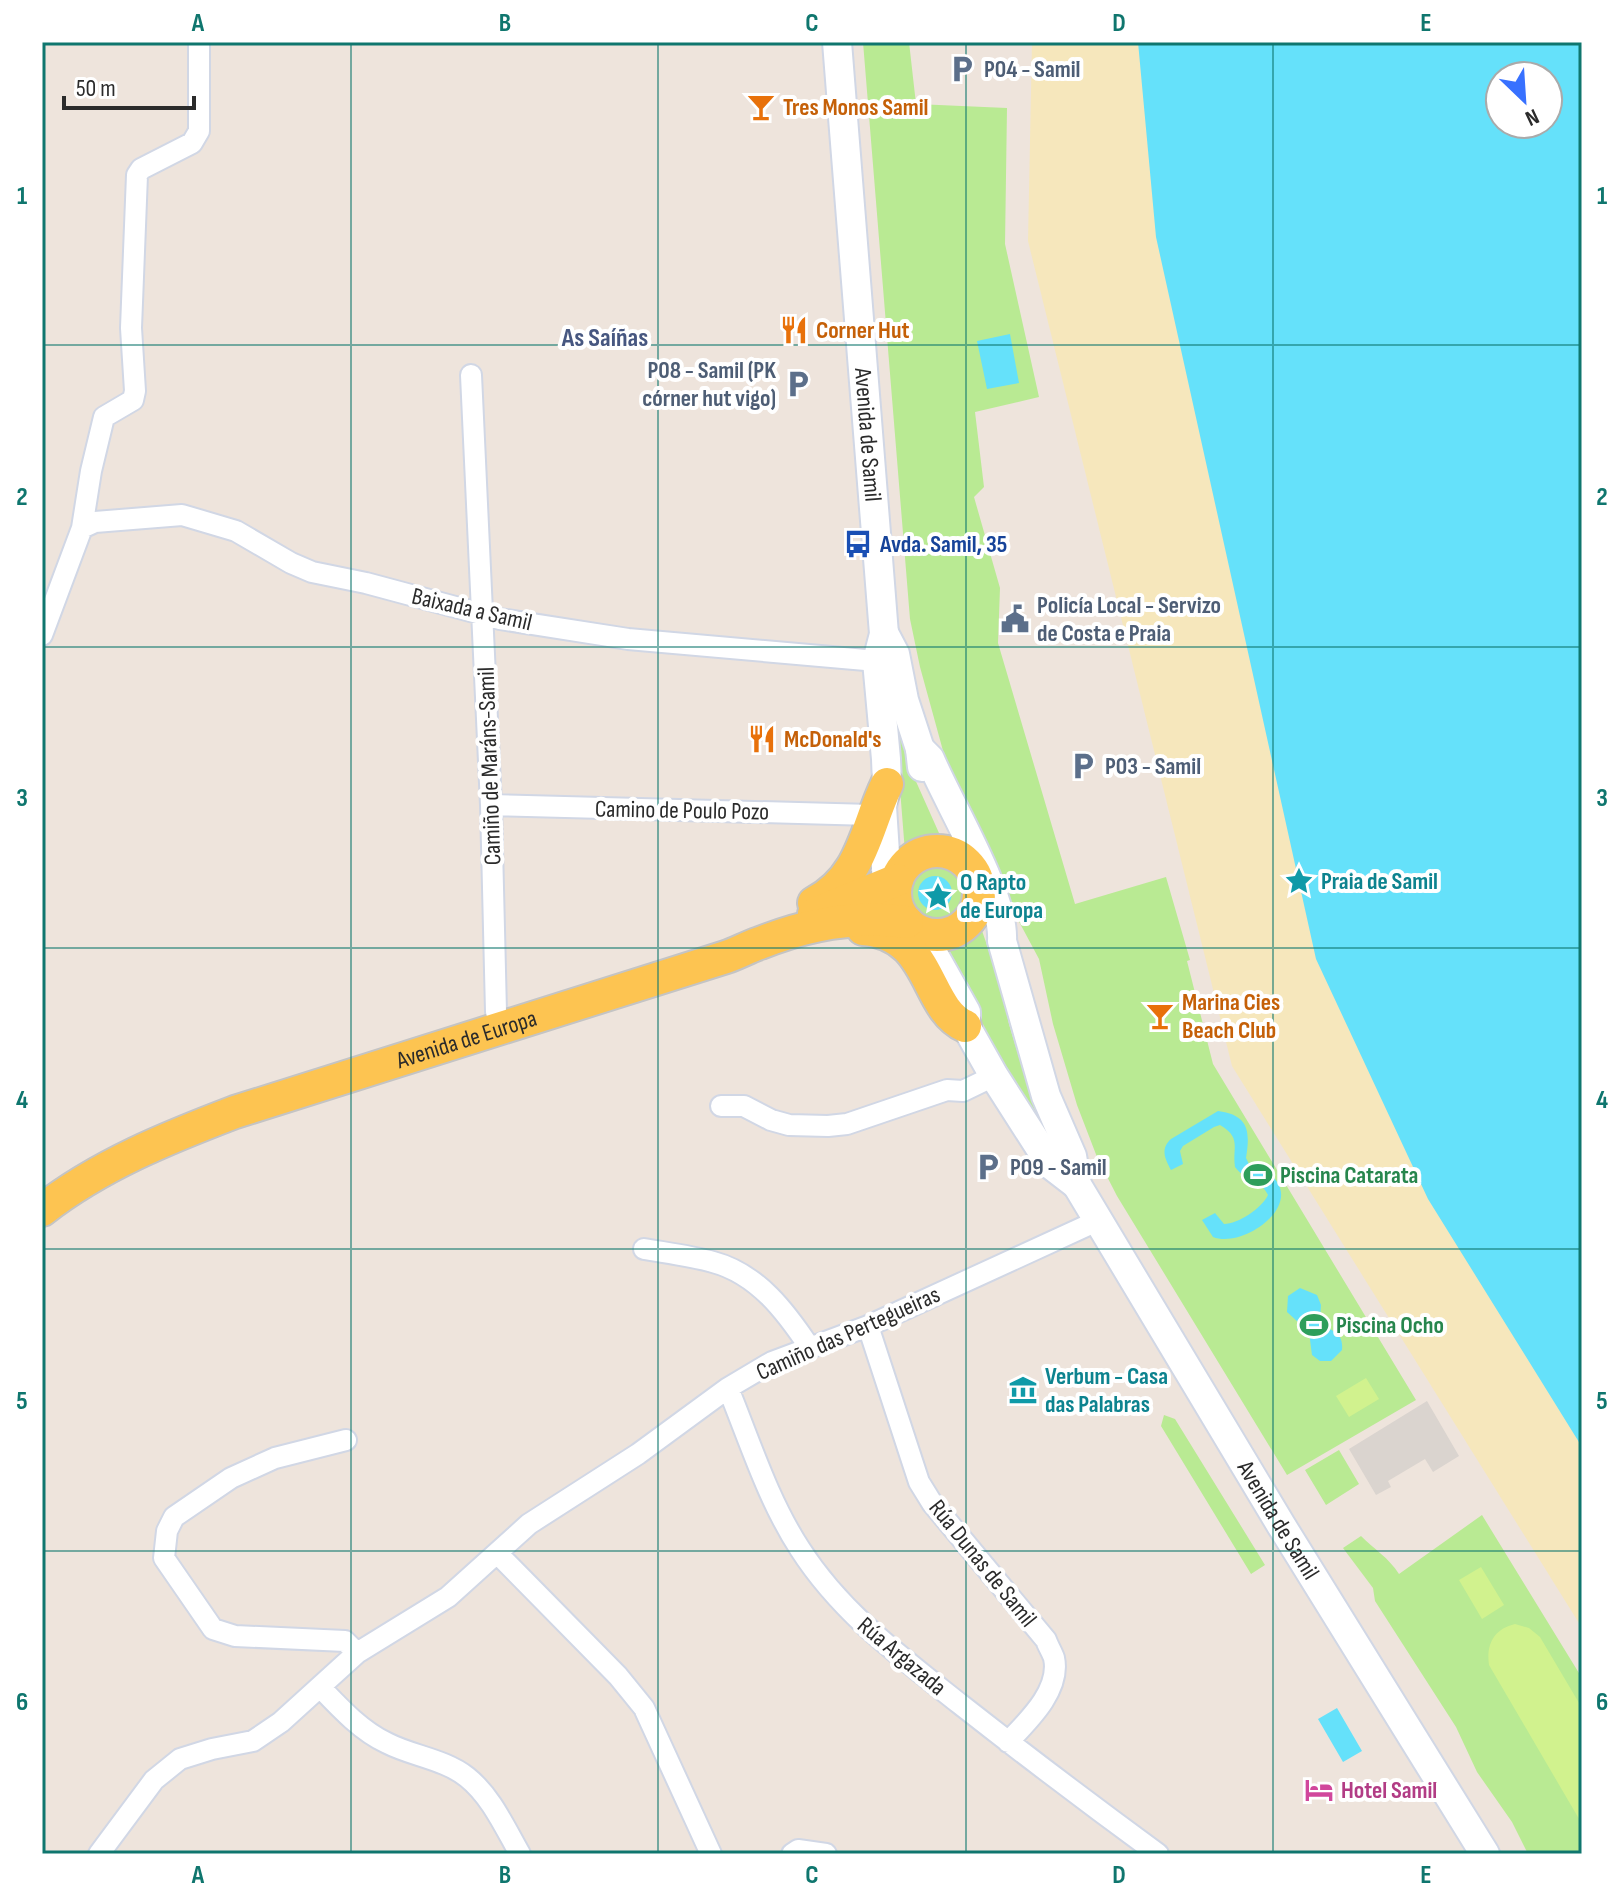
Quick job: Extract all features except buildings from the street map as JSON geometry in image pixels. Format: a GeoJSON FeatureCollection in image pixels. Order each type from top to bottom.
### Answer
{"type":"FeatureCollection","features":[{"type":"Feature","properties":{"kind":"main road"},"geometry":{"type":"LineString","coordinates":[[733,946],[754,926],[801,911],[831,894],[853,869],[866,841],[872,815],[887,784]]}},
{"type":"Feature","properties":{"kind":"main road"},"geometry":{"type":"LineString","coordinates":[[933,851],[952,853],[968,863],[977,878],[979,895],[973,914],[959,928],[941,935],[908,925],[897,907],[895,878],[915,857],[933,851]]}},
{"type":"Feature","properties":{"kind":"main road","name":"Avenida de Europa"},"geometry":{"type":"LineString","coordinates":[[42,1210],[92,1176],[167,1137],[733,946],[895,878]]}},
{"type":"Feature","properties":{"kind":"main road","name":"Avenida de Europa"},"geometry":{"type":"LineString","coordinates":[[42,1189],[106,1149],[157,1124],[225,1098],[496,1012],[839,920],[908,925]]}},
{"type":"Feature","properties":{"kind":"main road"},"geometry":{"type":"LineString","coordinates":[[733,946],[764,950],[833,931],[880,930],[894,936],[914,956],[953,1020],[965,1026]]}},
{"type":"Feature","properties":{"kind":"street"},"geometry":{"type":"LineString","coordinates":[[42,635],[82,528],[104,417],[133,400],[131,328],[137,175],[141,169],[192,143],[199,131],[199,42]]}},
{"type":"Feature","properties":{"kind":"street","name":"Avenida de Samil"},"geometry":{"type":"LineString","coordinates":[[837,42],[881,647],[887,784],[882,807],[895,878]]}},
{"type":"Feature","properties":{"kind":"street","name":"Camiño de Maráns-Samil"},"geometry":{"type":"LineString","coordinates":[[471,375],[491,805],[496,1012]]}},
{"type":"Feature","properties":{"kind":"street","name":"Baixada a Samil"},"geometry":{"type":"LineString","coordinates":[[82,528],[95,522],[182,515],[194,517],[236,531],[312,572],[483,614],[628,639],[881,647]]}},
{"type":"Feature","properties":{"kind":"street","name":"Avenida de Samil"},"geometry":{"type":"LineString","coordinates":[[881,647],[895,654],[904,700],[920,749],[920,762],[968,863]]}},
{"type":"Feature","properties":{"kind":"street","name":"Avenida de Samil"},"geometry":{"type":"LineString","coordinates":[[920,749],[930,759],[987,879],[1003,926],[1002,941],[1046,1096],[1072,1156],[1077,1185],[1274,1515],[1485,1854]]}},
{"type":"Feature","properties":{"kind":"street","name":"Camino de Poulo Pozo"},"geometry":{"type":"LineString","coordinates":[[491,805],[872,815]]}},
{"type":"Feature","properties":{"kind":"street","name":"Avenida de Samil"},"geometry":{"type":"LineString","coordinates":[[979,895],[993,930],[1002,941]]}},
{"type":"Feature","properties":{"kind":"street","name":"Avenida de Samil"},"geometry":{"type":"LineString","coordinates":[[908,925],[994,1076],[1051,1165],[1077,1185]]}},
{"type":"Feature","properties":{"kind":"street"},"geometry":{"type":"LineString","coordinates":[[721,1106],[744,1106],[789,1125],[847,1124],[947,1090],[963,1091],[994,1076]]}},
{"type":"Feature","properties":{"kind":"street","name":"Camiño das Pertegueiras"},"geometry":{"type":"LineString","coordinates":[[99,1854],[154,1780],[180,1759],[253,1741],[281,1722],[357,1653],[448,1597],[529,1524],[638,1454],[728,1388],[772,1362],[868,1326],[1097,1221]]}},
{"type":"Feature","properties":{"kind":"street"},"geometry":{"type":"LineString","coordinates":[[644,1249],[714,1262],[731,1269],[766,1291],[810,1348]]}},
{"type":"Feature","properties":{"kind":"street","name":"Rúa Dunas de Samil"},"geometry":{"type":"LineString","coordinates":[[868,1326],[919,1482],[932,1503],[1046,1640],[1054,1658],[1054,1679],[1041,1704],[1008,1742]]}},
{"type":"Feature","properties":{"kind":"street","name":"Rúa Argazada"},"geometry":{"type":"LineString","coordinates":[[728,1388],[781,1515],[800,1549],[845,1607],[872,1634],[1008,1742],[1158,1854]]}},
{"type":"Feature","properties":{"kind":"street"},"geometry":{"type":"LineString","coordinates":[[346,1440],[275,1458],[231,1478],[174,1517],[167,1531],[164,1558],[213,1629],[235,1636],[345,1641],[357,1653]]}},
{"type":"Feature","properties":{"kind":"street"},"geometry":{"type":"LineString","coordinates":[[497,1553],[618,1676],[644,1708],[711,1854]]}},
{"type":"Feature","properties":{"kind":"street"},"geometry":{"type":"LineString","coordinates":[[320,1687],[342,1710],[379,1739],[466,1777],[486,1796],[520,1854]]}},
{"type":"Feature","properties":{"kind":"street"},"geometry":{"type":"LineString","coordinates":[[792,1854],[798,1850],[826,1854]]}},
{"type":"Feature","properties":{"kind":"green space"},"geometry":{"type":"Polygon","coordinates":[[[863,42],[909,42],[916,104],[1007,108],[1005,244],[1039,397],[975,412],[984,487],[974,497],[1000,588],[998,643],[1075,904],[1166,877],[1190,960],[1187,961],[1213,1064],[1416,1400],[1287,1475],[1117,1196],[1097,1157],[1077,1105],[1053,1024],[1039,959],[994,875],[945,758],[910,619],[863,42]]]}},
{"type":"Feature","properties":{"kind":"green space"},"geometry":{"type":"Polygon","coordinates":[[[901,737],[914,777],[943,842],[924,844],[905,852],[896,738],[901,737]]]}},
{"type":"Feature","properties":{"kind":"green space"},"geometry":{"type":"Polygon","coordinates":[[[936,865],[957,873],[965,894],[957,915],[936,923],[915,915],[907,894],[915,873],[936,865]]]}},
{"type":"Feature","properties":{"kind":"green space"},"geometry":{"type":"Polygon","coordinates":[[[979,922],[999,980],[1033,1104],[1071,1176],[934,945],[958,941],[979,922]]]}},
{"type":"Feature","properties":{"kind":"green space"},"geometry":{"type":"Polygon","coordinates":[[[1366,1378],[1379,1399],[1349,1417],[1336,1396],[1366,1378]]]}},
{"type":"Feature","properties":{"kind":"green space"},"geometry":{"type":"Polygon","coordinates":[[[1164,1415],[1175,1419],[1265,1565],[1251,1574],[1161,1426],[1164,1415]]]}},
{"type":"Feature","properties":{"kind":"green space"},"geometry":{"type":"Polygon","coordinates":[[[1339,1450],[1359,1484],[1326,1505],[1305,1470],[1339,1450]]]}},
{"type":"Feature","properties":{"kind":"green space"},"geometry":{"type":"Polygon","coordinates":[[[1482,1515],[1582,1678],[1582,1854],[1528,1854],[1512,1822],[1477,1772],[1456,1727],[1375,1601],[1373,1588],[1343,1548],[1361,1536],[1399,1574],[1482,1515]]]}},
{"type":"Feature","properties":{"kind":"green space"},"geometry":{"type":"Polygon","coordinates":[[[1481,1567],[1504,1605],[1482,1619],[1459,1580],[1481,1567]]]}},
{"type":"Feature","properties":{"kind":"green space"},"geometry":{"type":"Polygon","coordinates":[[[1515,1624],[1529,1628],[1540,1637],[1582,1708],[1582,1824],[1489,1665],[1493,1638],[1515,1624]]]}},
{"type":"Feature","properties":{"kind":"sand","name":"Praia de Samil"},"geometry":{"type":"Polygon","coordinates":[[[1032,42],[1270,42],[1582,1292],[1582,1628],[1232,1066],[1028,241],[1032,42]]]}},
{"type":"Feature","properties":{"kind":"shaded area"},"geometry":{"type":"Polygon","coordinates":[[[1427,1401],[1459,1456],[1433,1472],[1425,1459],[1388,1481],[1391,1487],[1376,1495],[1349,1449],[1427,1401]]]}},
{"type":"Feature","properties":{"kind":"water"},"geometry":{"type":"Polygon","coordinates":[[[1138,42],[1582,42],[1582,1447],[1428,1199],[1316,959],[1156,237],[1138,42]]]}},
{"type":"Feature","properties":{"kind":"water"},"geometry":{"type":"Polygon","coordinates":[[[1010,334],[1019,383],[987,389],[977,341],[1010,334]]]}},
{"type":"Feature","properties":{"kind":"water"},"geometry":{"type":"Polygon","coordinates":[[[935,876],[947,881],[952,893],[947,905],[935,910],[923,905],[918,893],[923,881],[935,876]]]}},
{"type":"Feature","properties":{"kind":"water","name":"Piscina Catarata"},"geometry":{"type":"Polygon","coordinates":[[[1218,1111],[1242,1121],[1247,1133],[1246,1158],[1249,1164],[1270,1175],[1280,1188],[1280,1202],[1273,1215],[1260,1227],[1228,1239],[1213,1237],[1202,1220],[1215,1213],[1224,1224],[1236,1221],[1255,1210],[1268,1195],[1260,1184],[1235,1167],[1235,1143],[1231,1134],[1220,1125],[1214,1127],[1183,1146],[1180,1151],[1183,1164],[1171,1170],[1165,1154],[1171,1139],[1218,1111]]]}},
{"type":"Feature","properties":{"kind":"water","name":"Piscina Ocho"},"geometry":{"type":"Polygon","coordinates":[[[1300,1288],[1317,1295],[1321,1305],[1320,1320],[1341,1339],[1342,1350],[1331,1361],[1320,1361],[1312,1355],[1309,1332],[1287,1312],[1288,1296],[1300,1288]]]}},
{"type":"Feature","properties":{"kind":"water"},"geometry":{"type":"Polygon","coordinates":[[[1337,1708],[1362,1751],[1343,1762],[1318,1719],[1337,1708]]]}},
{"type":"Feature","properties":{"kind":"place","name":"P04 - Samil"},"geometry":{"type":"Point","coordinates":[962,69]}},
{"type":"Feature","properties":{"kind":"place","name":"Tres Monos Samil"},"geometry":{"type":"Point","coordinates":[761,107]}},
{"type":"Feature","properties":{"kind":"place","name":"Corner Hut"},"geometry":{"type":"Point","coordinates":[794,330]}},
{"type":"Feature","properties":{"kind":"place","name":"P08 - Samil (PK córner hut vigo)"},"geometry":{"type":"Point","coordinates":[798,384]}},
{"type":"Feature","properties":{"kind":"place","name":"Avda. Samil, 35"},"geometry":{"type":"Point","coordinates":[858,544]}},
{"type":"Feature","properties":{"kind":"place","name":"Policía Local - Servizo de Costa e Praia"},"geometry":{"type":"Point","coordinates":[1015,619]}},
{"type":"Feature","properties":{"kind":"place","name":"McDonald's"},"geometry":{"type":"Point","coordinates":[762,739]}},
{"type":"Feature","properties":{"kind":"place","name":"P03 - Samil"},"geometry":{"type":"Point","coordinates":[1083,766]}},
{"type":"Feature","properties":{"kind":"place","name":"Praia de Samil"},"geometry":{"type":"Point","coordinates":[1299,881]}},
{"type":"Feature","properties":{"kind":"place","name":"O Rapto de Europa"},"geometry":{"type":"Point","coordinates":[938,896]}},
{"type":"Feature","properties":{"kind":"place","name":"Marina Cies Beach Club"},"geometry":{"type":"Point","coordinates":[1160,1016]}},
{"type":"Feature","properties":{"kind":"place","name":"P09 - Samil"},"geometry":{"type":"Point","coordinates":[988,1167]}},
{"type":"Feature","properties":{"kind":"place","name":"Piscina Catarata"},"geometry":{"type":"Point","coordinates":[1258,1175]}},
{"type":"Feature","properties":{"kind":"place","name":"Piscina Ocho"},"geometry":{"type":"Point","coordinates":[1314,1325]}},
{"type":"Feature","properties":{"kind":"place","name":"Verbum - Casa das Palabras"},"geometry":{"type":"Point","coordinates":[1023,1390]}},
{"type":"Feature","properties":{"kind":"place","name":"Hotel Samil"},"geometry":{"type":"Point","coordinates":[1319,1790]}},
{"type":"Feature","properties":{"kind":"district","name":"As Saíñas"},"geometry":{"type":"Point","coordinates":[605,337]}}]}
